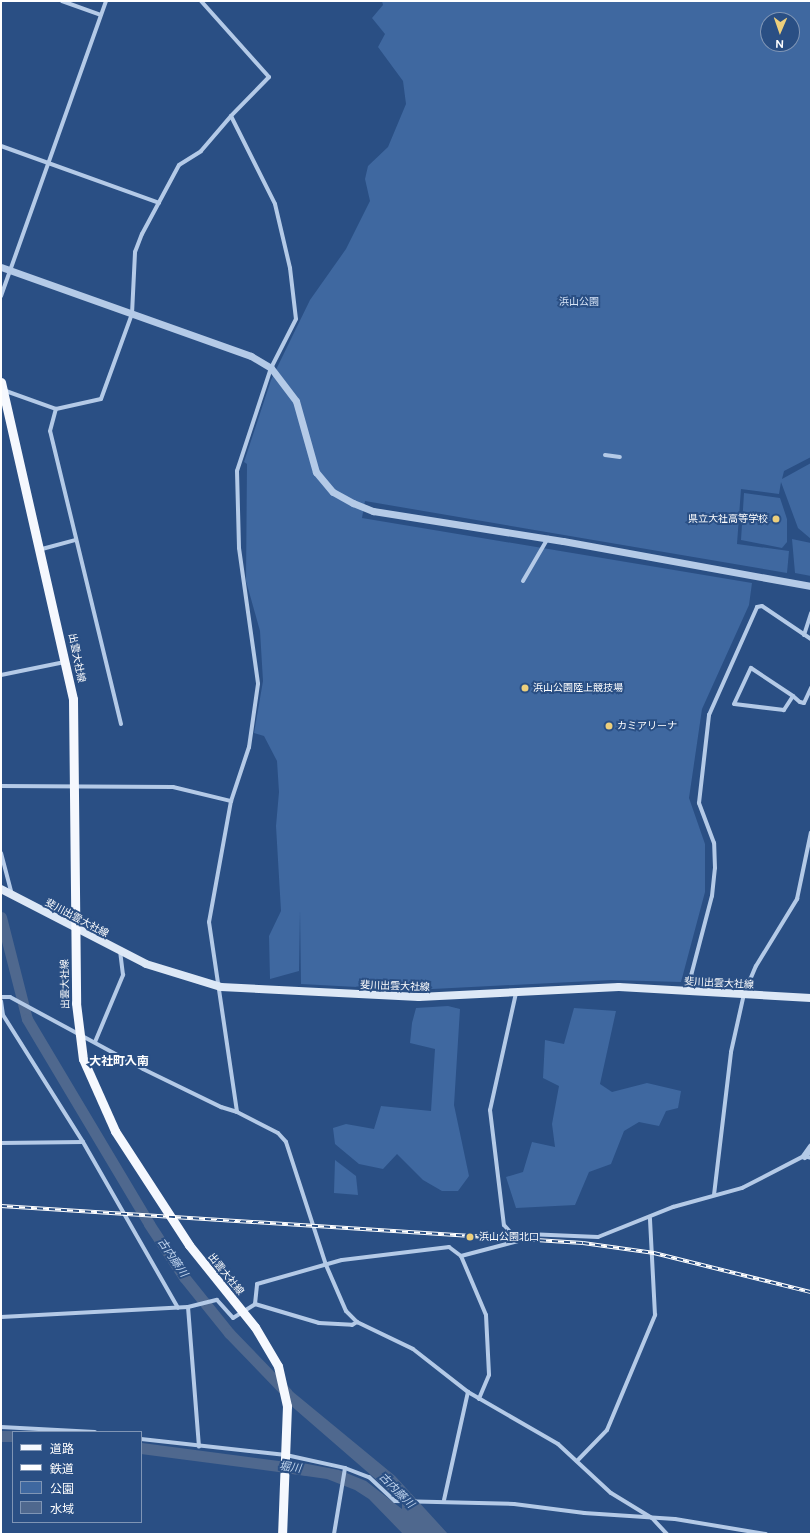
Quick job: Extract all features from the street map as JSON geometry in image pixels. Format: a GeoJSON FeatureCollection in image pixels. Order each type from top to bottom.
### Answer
{"type":"FeatureCollection","features":[{"type":"Feature","properties":{"kind":"main road","name":"出雲大社線"},"geometry":{"type":"LineString","coordinates":[[2,387],[42,549],[67,661],[74,706],[75,929],[78,1034],[83,1059],[116,1131],[189,1245],[242,1311],[270,1350],[278,1366],[287,1425],[282,1534]]}},
{"type":"Feature","properties":{"kind":"main road","name":"斐川出雲大社線"},"geometry":{"type":"LineString","coordinates":[[1,889],[75,929],[167,973],[221,987],[418,997],[619,987],[811,998]]}},
{"type":"Feature","properties":{"kind":"street"},"geometry":{"type":"LineString","coordinates":[[62,1],[100,14]]}},
{"type":"Feature","properties":{"kind":"street"},"geometry":{"type":"LineString","coordinates":[[1,296],[49,163],[100,14],[106,1]]}},
{"type":"Feature","properties":{"kind":"street"},"geometry":{"type":"LineString","coordinates":[[2,387],[56,409],[101,399],[132,314],[134,252],[159,203],[179,165],[201,151],[231,116],[269,77],[201,1]]}},
{"type":"Feature","properties":{"kind":"street"},"geometry":{"type":"LineString","coordinates":[[231,116],[275,204],[290,268],[296,319],[271,368],[237,471],[239,548],[258,684],[249,747],[231,801],[209,922],[221,987],[237,1112]]}},
{"type":"Feature","properties":{"kind":"street"},"geometry":{"type":"LineString","coordinates":[[1,146],[159,203]]}},
{"type":"Feature","properties":{"kind":"street"},"geometry":{"type":"LineString","coordinates":[[1,267],[251,356],[271,368],[296,401],[309,455],[316,472],[333,492],[373,511],[548,538],[811,586]]}},
{"type":"Feature","properties":{"kind":"street"},"geometry":{"type":"LineString","coordinates":[[56,409],[50,431],[121,724]]}},
{"type":"Feature","properties":{"kind":"street"},"geometry":{"type":"LineString","coordinates":[[605,455],[620,457]]}},
{"type":"Feature","properties":{"kind":"street"},"geometry":{"type":"LineString","coordinates":[[523,581],[548,538]]}},
{"type":"Feature","properties":{"kind":"street"},"geometry":{"type":"LineString","coordinates":[[42,549],[76,540]]}},
{"type":"Feature","properties":{"kind":"street"},"geometry":{"type":"LineString","coordinates":[[686,991],[712,896],[716,868],[714,843],[699,803],[709,715],[757,607],[762,606],[811,639]]}},
{"type":"Feature","properties":{"kind":"street"},"geometry":{"type":"LineString","coordinates":[[804,635],[811,613]]}},
{"type":"Feature","properties":{"kind":"street"},"geometry":{"type":"LineString","coordinates":[[1,676],[67,661]]}},
{"type":"Feature","properties":{"kind":"street"},"geometry":{"type":"LineString","coordinates":[[793,696],[784,710],[734,704],[751,668],[804,703],[811,688]]}},
{"type":"Feature","properties":{"kind":"street"},"geometry":{"type":"LineString","coordinates":[[1,786],[74,788],[172,787],[231,801]]}},
{"type":"Feature","properties":{"kind":"street"},"geometry":{"type":"LineString","coordinates":[[714,1195],[731,1052],[744,994],[756,966],[797,899],[811,832]]}},
{"type":"Feature","properties":{"kind":"street"},"geometry":{"type":"LineString","coordinates":[[1,853],[11,894]]}},
{"type":"Feature","properties":{"kind":"street"},"geometry":{"type":"LineString","coordinates":[[95,1042],[123,975],[120,951]]}},
{"type":"Feature","properties":{"kind":"street"},"geometry":{"type":"LineString","coordinates":[[516,993],[490,1110],[504,1225],[510,1232],[598,1237],[714,1195],[767,1178],[807,1157],[811,1146]]}},
{"type":"Feature","properties":{"kind":"street"},"geometry":{"type":"LineString","coordinates":[[1,997],[7,997],[32,1009],[221,1107],[237,1112],[278,1133],[286,1142],[326,1265],[346,1312],[357,1322],[413,1349],[468,1392],[541,1433],[577,1461],[611,1493],[652,1518],[668,1534]]}},
{"type":"Feature","properties":{"kind":"street"},"geometry":{"type":"LineString","coordinates":[[1,1001],[3,1014],[83,1142],[178,1308]]}},
{"type":"Feature","properties":{"kind":"street"},"geometry":{"type":"LineString","coordinates":[[1,1143],[83,1142]]}},
{"type":"Feature","properties":{"kind":"street"},"geometry":{"type":"LineString","coordinates":[[577,1461],[606,1430],[655,1315],[650,1218]]}},
{"type":"Feature","properties":{"kind":"street"},"geometry":{"type":"LineString","coordinates":[[461,1256],[518,1241],[527,1234]]}},
{"type":"Feature","properties":{"kind":"street"},"geometry":{"type":"LineString","coordinates":[[255,1304],[258,1284],[326,1265],[386,1253],[449,1247],[461,1256],[486,1315],[489,1375],[479,1399]]}},
{"type":"Feature","properties":{"kind":"street"},"geometry":{"type":"LineString","coordinates":[[1,1317],[178,1308],[195,1306],[212,1300],[217,1300],[233,1318],[255,1304],[319,1323],[352,1325],[357,1322]]}},
{"type":"Feature","properties":{"kind":"street"},"geometry":{"type":"LineString","coordinates":[[188,1307],[199,1448]]}},
{"type":"Feature","properties":{"kind":"street"},"geometry":{"type":"LineString","coordinates":[[444,1500],[468,1392]]}},
{"type":"Feature","properties":{"kind":"street"},"geometry":{"type":"LineString","coordinates":[[1,1427],[76,1431]]}},
{"type":"Feature","properties":{"kind":"street"},"geometry":{"type":"LineString","coordinates":[[142,1439],[199,1448],[285,1458],[344,1470],[369,1477],[398,1500],[444,1500],[652,1518],[766,1534]]}},
{"type":"Feature","properties":{"kind":"street"},"geometry":{"type":"LineString","coordinates":[[334,1534],[344,1470]]}},
{"type":"Feature","properties":{"kind":"green space","name":"浜山公園"},"geometry":{"type":"Polygon","coordinates":[[[382,1],[811,1],[811,457],[784,471],[782,479],[811,463],[811,539],[798,528],[781,482],[779,494],[741,489],[737,544],[789,551],[787,573],[365,501],[362,518],[752,583],[749,605],[702,709],[689,798],[705,844],[705,892],[681,982],[611,980],[413,990],[301,984],[300,910],[299,971],[270,979],[269,936],[281,911],[276,826],[279,792],[277,761],[264,736],[254,733],[263,681],[260,631],[246,581],[247,464],[244,462],[271,380],[310,300],[346,249],[370,201],[365,179],[368,166],[388,147],[406,104],[403,81],[378,47],[385,34],[372,18],[383,5],[382,1]]]}},
{"type":"Feature","properties":{"kind":"green space"},"geometry":{"type":"Polygon","coordinates":[[[744,493],[780,498],[787,519],[787,542],[782,548],[741,540],[744,493]]]}},
{"type":"Feature","properties":{"kind":"green space"},"geometry":{"type":"Polygon","coordinates":[[[792,539],[811,543],[811,576],[795,573],[792,539]]]}},
{"type":"Feature","properties":{"kind":"green space"},"geometry":{"type":"Polygon","coordinates":[[[448,1006],[460,1009],[454,1105],[469,1176],[458,1191],[442,1191],[423,1180],[397,1154],[383,1169],[359,1164],[335,1144],[333,1128],[346,1124],[374,1129],[381,1106],[431,1111],[435,1049],[410,1043],[412,1023],[416,1008],[448,1006]]]}},
{"type":"Feature","properties":{"kind":"green space"},"geometry":{"type":"Polygon","coordinates":[[[574,1008],[616,1011],[600,1084],[612,1092],[647,1083],[681,1091],[678,1108],[666,1111],[659,1126],[639,1122],[624,1131],[611,1164],[589,1172],[575,1205],[516,1208],[506,1177],[523,1172],[532,1142],[555,1147],[552,1124],[559,1086],[543,1078],[545,1040],[564,1044],[574,1008]]]}},
{"type":"Feature","properties":{"kind":"green space"},"geometry":{"type":"Polygon","coordinates":[[[335,1160],[356,1176],[358,1195],[334,1193],[335,1160]]]}},
{"type":"Feature","properties":{"kind":"water"},"geometry":{"type":"Polygon","coordinates":[[[287,1387],[395,1476],[448,1534],[403,1534],[369,1499],[355,1490],[327,1479],[292,1474],[292,1467],[297,1462],[339,1470],[366,1481],[402,1509],[402,1502],[289,1404],[287,1387]]]}},
{"type":"Feature","properties":{"kind":"waterway","name":"古内藤川"},"geometry":{"type":"LineString","coordinates":[[1,917],[27,1019],[149,1224],[184,1277],[229,1333],[287,1393]]}},
{"type":"Feature","properties":{"kind":"waterway","name":"堀川"},"geometry":{"type":"LineString","coordinates":[[1,1436],[12,1436]]}},
{"type":"Feature","properties":{"kind":"waterway","name":"堀川"},"geometry":{"type":"LineString","coordinates":[[142,1448],[307,1470]]}},
{"type":"Feature","properties":{"kind":"railway"},"geometry":{"type":"LineString","coordinates":[[1,1206],[583,1243],[654,1253],[811,1292]]}},
{"type":"Feature","properties":{"kind":"place","name":"県立大社高等学校"},"geometry":{"type":"Point","coordinates":[776,519]}},
{"type":"Feature","properties":{"kind":"place","name":"浜山公園陸上競技場"},"geometry":{"type":"Point","coordinates":[525,688]}},
{"type":"Feature","properties":{"kind":"place","name":"カミアリーナ"},"geometry":{"type":"Point","coordinates":[609,726]}},
{"type":"Feature","properties":{"kind":"place","name":"浜山公園北口"},"geometry":{"type":"Point","coordinates":[470,1237]}},
{"type":"Feature","properties":{"kind":"district","name":"大社町入南"},"geometry":{"type":"Point","coordinates":[119,1062]}}]}
